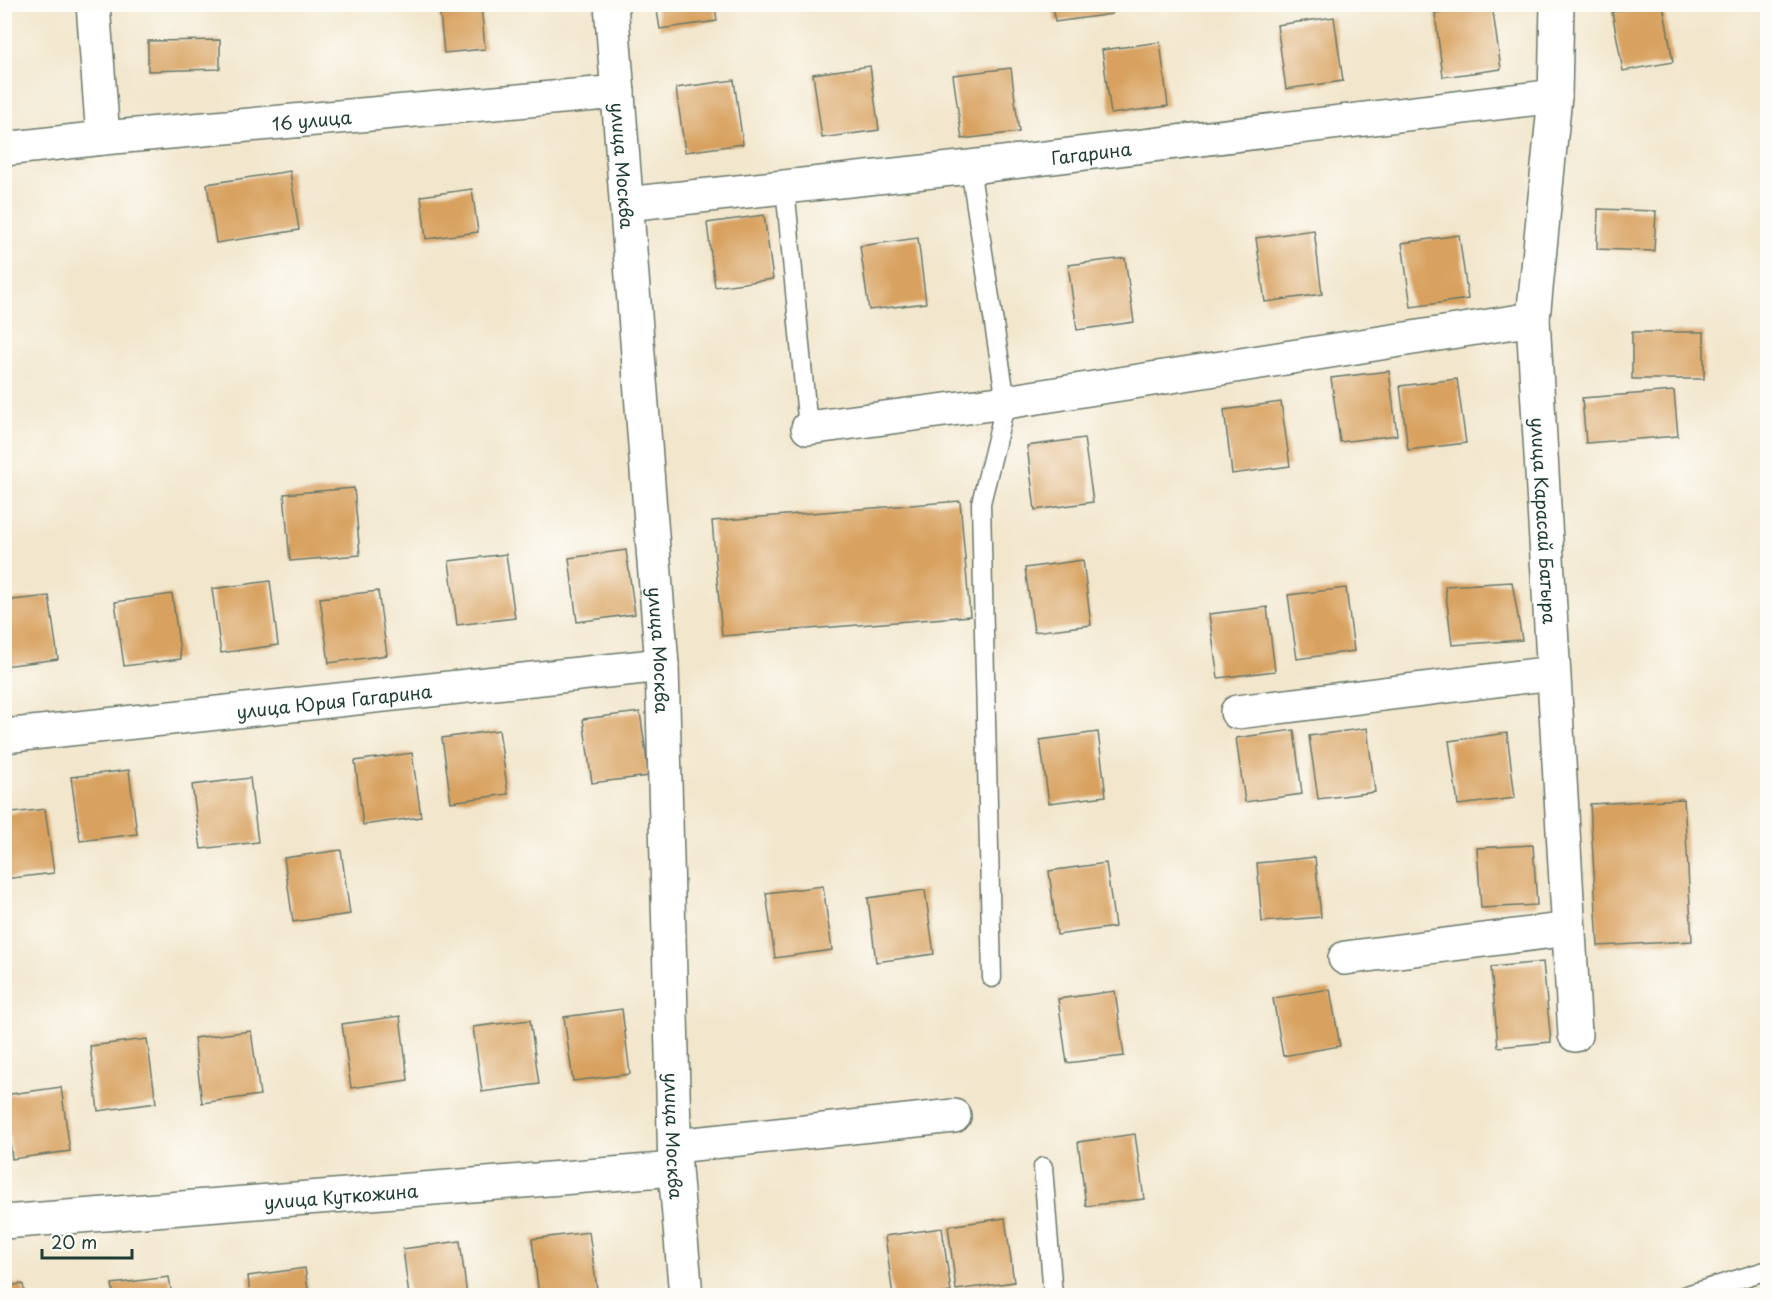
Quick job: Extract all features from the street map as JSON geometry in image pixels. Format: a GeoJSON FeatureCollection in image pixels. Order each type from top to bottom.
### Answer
{"type":"FeatureCollection","features":[{"type":"Feature","properties":{"kind":"street"},"geometry":{"type":"LineString","coordinates":[[93,4],[102,138]]}},
{"type":"Feature","properties":{"kind":"street","name":"улица Москва"},"geometry":{"type":"LineString","coordinates":[[611,4],[662,666],[675,1157],[686,1296]]}},
{"type":"Feature","properties":{"kind":"street","name":"улица Карасай Батыра"},"geometry":{"type":"LineString","coordinates":[[1557,4],[1555,96],[1533,319],[1575,1035]]}},
{"type":"Feature","properties":{"kind":"street","name":"16 улица"},"geometry":{"type":"LineString","coordinates":[[4,149],[102,138],[618,92]]}},
{"type":"Feature","properties":{"kind":"street","name":"Гагарина"},"geometry":{"type":"LineString","coordinates":[[626,204],[969,167],[1555,96]]}},
{"type":"Feature","properties":{"kind":"street"},"geometry":{"type":"LineString","coordinates":[[808,428],[1006,402],[1533,319]]}},
{"type":"Feature","properties":{"kind":"street","name":"улица Юрия Гагарина"},"geometry":{"type":"LineString","coordinates":[[4,736],[662,666]]}},
{"type":"Feature","properties":{"kind":"street"},"geometry":{"type":"LineString","coordinates":[[1237,712],[1553,673]]}},
{"type":"Feature","properties":{"kind":"street"},"geometry":{"type":"LineString","coordinates":[[1345,958],[1569,929]]}},
{"type":"Feature","properties":{"kind":"street","name":"улица Куткожина"},"geometry":{"type":"LineString","coordinates":[[4,1222],[675,1157],[954,1116]]}},
{"type":"Feature","properties":{"kind":"lane"},"geometry":{"type":"LineString","coordinates":[[969,167],[1006,402],[981,503],[992,978]]}},
{"type":"Feature","properties":{"kind":"lane"},"geometry":{"type":"LineString","coordinates":[[785,187],[808,428]]}},
{"type":"Feature","properties":{"kind":"lane"},"geometry":{"type":"LineString","coordinates":[[1043,1167],[1053,1296]]}},
{"type":"Feature","properties":{"kind":"lane"},"geometry":{"type":"LineString","coordinates":[[1683,1296],[1767,1270]]}},
{"type":"Feature","properties":{"kind":"building"},"geometry":{"type":"Polygon","coordinates":[[[439,4],[481,4],[485,49],[444,53],[439,4]]]}},
{"type":"Feature","properties":{"kind":"building"},"geometry":{"type":"Polygon","coordinates":[[[656,4],[715,4],[717,21],[660,29],[656,4]]]}},
{"type":"Feature","properties":{"kind":"building"},"geometry":{"type":"Polygon","coordinates":[[[805,4],[841,4],[841,6],[806,11],[805,4]]]}},
{"type":"Feature","properties":{"kind":"building"},"geometry":{"type":"Polygon","coordinates":[[[1053,4],[1111,4],[1112,14],[1055,22],[1053,4]]]}},
{"type":"Feature","properties":{"kind":"building"},"geometry":{"type":"Polygon","coordinates":[[[1663,4],[1673,62],[1623,71],[1612,12],[1663,4]]]}},
{"type":"Feature","properties":{"kind":"building"},"geometry":{"type":"Polygon","coordinates":[[[1492,5],[1501,69],[1443,77],[1435,13],[1492,5]]]}},
{"type":"Feature","properties":{"kind":"building"},"geometry":{"type":"Polygon","coordinates":[[[1334,17],[1343,81],[1286,89],[1277,25],[1334,17]]]}},
{"type":"Feature","properties":{"kind":"building"},"geometry":{"type":"Polygon","coordinates":[[[220,40],[220,69],[148,71],[148,41],[220,40]]]}},
{"type":"Feature","properties":{"kind":"building"},"geometry":{"type":"Polygon","coordinates":[[[1160,42],[1168,106],[1111,114],[1102,50],[1160,42]]]}},
{"type":"Feature","properties":{"kind":"building"},"geometry":{"type":"Polygon","coordinates":[[[870,66],[879,130],[822,138],[813,74],[870,66]]]}},
{"type":"Feature","properties":{"kind":"building"},"geometry":{"type":"Polygon","coordinates":[[[1011,68],[1019,132],[962,139],[953,75],[1011,68]]]}},
{"type":"Feature","properties":{"kind":"building"},"geometry":{"type":"Polygon","coordinates":[[[734,80],[743,144],[685,152],[676,88],[734,80]]]}},
{"type":"Feature","properties":{"kind":"building"},"geometry":{"type":"Polygon","coordinates":[[[290,171],[299,230],[216,243],[207,184],[290,171]]]}},
{"type":"Feature","properties":{"kind":"building"},"geometry":{"type":"Polygon","coordinates":[[[472,189],[478,232],[426,239],[421,196],[472,189]]]}},
{"type":"Feature","properties":{"kind":"building"},"geometry":{"type":"Polygon","coordinates":[[[1598,209],[1656,211],[1654,251],[1597,249],[1598,209]]]}},
{"type":"Feature","properties":{"kind":"building"},"geometry":{"type":"Polygon","coordinates":[[[764,215],[773,279],[715,287],[707,223],[764,215]]]}},
{"type":"Feature","properties":{"kind":"building"},"geometry":{"type":"Polygon","coordinates":[[[1314,230],[1322,294],[1265,302],[1256,238],[1314,230]]]}},
{"type":"Feature","properties":{"kind":"building"},"geometry":{"type":"Polygon","coordinates":[[[1459,235],[1468,299],[1411,307],[1402,243],[1459,235]]]}},
{"type":"Feature","properties":{"kind":"building"},"geometry":{"type":"Polygon","coordinates":[[[918,238],[926,303],[869,310],[860,246],[918,238]]]}},
{"type":"Feature","properties":{"kind":"building"},"geometry":{"type":"Polygon","coordinates":[[[1125,258],[1134,322],[1077,330],[1068,265],[1125,258]]]}},
{"type":"Feature","properties":{"kind":"building"},"geometry":{"type":"Polygon","coordinates":[[[1632,332],[1704,332],[1704,379],[1632,379],[1632,332]]]}},
{"type":"Feature","properties":{"kind":"building"},"geometry":{"type":"Polygon","coordinates":[[[1389,371],[1397,435],[1340,442],[1331,378],[1389,371]]]}},
{"type":"Feature","properties":{"kind":"building"},"geometry":{"type":"Polygon","coordinates":[[[1457,379],[1466,443],[1408,450],[1400,386],[1457,379]]]}},
{"type":"Feature","properties":{"kind":"building"},"geometry":{"type":"Polygon","coordinates":[[[1674,391],[1678,436],[1586,443],[1582,398],[1674,391]]]}},
{"type":"Feature","properties":{"kind":"building"},"geometry":{"type":"Polygon","coordinates":[[[1281,402],[1290,466],[1232,474],[1224,410],[1281,402]]]}},
{"type":"Feature","properties":{"kind":"building"},"geometry":{"type":"Polygon","coordinates":[[[1084,438],[1093,502],[1035,510],[1027,446],[1084,438]]]}},
{"type":"Feature","properties":{"kind":"building"},"geometry":{"type":"Polygon","coordinates":[[[354,488],[360,555],[290,561],[284,494],[354,488]]]}},
{"type":"Feature","properties":{"kind":"building"},"geometry":{"type":"Polygon","coordinates":[[[960,501],[970,616],[722,636],[712,521],[960,501]]]}},
{"type":"Feature","properties":{"kind":"building"},"geometry":{"type":"Polygon","coordinates":[[[626,550],[635,614],[577,622],[569,558],[626,550]]]}},
{"type":"Feature","properties":{"kind":"building"},"geometry":{"type":"Polygon","coordinates":[[[506,554],[515,618],[457,625],[449,561],[506,554]]]}},
{"type":"Feature","properties":{"kind":"building"},"geometry":{"type":"Polygon","coordinates":[[[1083,560],[1091,625],[1034,632],[1025,568],[1083,560]]]}},
{"type":"Feature","properties":{"kind":"building"},"geometry":{"type":"Polygon","coordinates":[[[270,581],[278,645],[221,653],[212,589],[270,581]]]}},
{"type":"Feature","properties":{"kind":"building"},"geometry":{"type":"Polygon","coordinates":[[[1512,582],[1522,640],[1452,645],[1445,586],[1512,582]]]}},
{"type":"Feature","properties":{"kind":"building"},"geometry":{"type":"Polygon","coordinates":[[[1346,588],[1354,651],[1297,659],[1288,595],[1346,588]]]}},
{"type":"Feature","properties":{"kind":"building"},"geometry":{"type":"Polygon","coordinates":[[[378,591],[387,655],[329,663],[320,598],[378,591]]]}},
{"type":"Feature","properties":{"kind":"building"},"geometry":{"type":"Polygon","coordinates":[[[172,594],[181,659],[124,666],[115,602],[172,594]]]}},
{"type":"Feature","properties":{"kind":"building"},"geometry":{"type":"Polygon","coordinates":[[[49,596],[58,659],[4,666],[4,601],[49,596]]]}},
{"type":"Feature","properties":{"kind":"building"},"geometry":{"type":"Polygon","coordinates":[[[1267,607],[1275,671],[1218,678],[1209,614],[1267,607]]]}},
{"type":"Feature","properties":{"kind":"building"},"geometry":{"type":"Polygon","coordinates":[[[640,712],[649,776],[592,783],[583,719],[640,712]]]}},
{"type":"Feature","properties":{"kind":"building"},"geometry":{"type":"Polygon","coordinates":[[[1367,728],[1375,792],[1318,799],[1309,736],[1367,728]]]}},
{"type":"Feature","properties":{"kind":"building"},"geometry":{"type":"Polygon","coordinates":[[[499,730],[508,794],[451,802],[442,738],[499,730]]]}},
{"type":"Feature","properties":{"kind":"building"},"geometry":{"type":"Polygon","coordinates":[[[1294,730],[1302,794],[1245,802],[1236,738],[1294,730]]]}},
{"type":"Feature","properties":{"kind":"building"},"geometry":{"type":"Polygon","coordinates":[[[1098,732],[1106,796],[1049,803],[1040,740],[1098,732]]]}},
{"type":"Feature","properties":{"kind":"building"},"geometry":{"type":"Polygon","coordinates":[[[1507,733],[1515,798],[1458,805],[1449,741],[1507,733]]]}},
{"type":"Feature","properties":{"kind":"building"},"geometry":{"type":"Polygon","coordinates":[[[412,753],[421,817],[363,825],[355,761],[412,753]]]}},
{"type":"Feature","properties":{"kind":"building"},"geometry":{"type":"Polygon","coordinates":[[[129,770],[137,834],[80,841],[71,777],[129,770]]]}},
{"type":"Feature","properties":{"kind":"building"},"geometry":{"type":"Polygon","coordinates":[[[250,778],[258,842],[201,849],[192,785],[250,778]]]}},
{"type":"Feature","properties":{"kind":"building"},"geometry":{"type":"Polygon","coordinates":[[[1684,799],[1692,941],[1598,946],[1590,804],[1684,799]]]}},
{"type":"Feature","properties":{"kind":"building"},"geometry":{"type":"Polygon","coordinates":[[[45,809],[54,873],[4,879],[4,814],[45,809]]]}},
{"type":"Feature","properties":{"kind":"building"},"geometry":{"type":"Polygon","coordinates":[[[1533,845],[1537,905],[1481,908],[1477,848],[1533,845]]]}},
{"type":"Feature","properties":{"kind":"building"},"geometry":{"type":"Polygon","coordinates":[[[341,850],[350,914],[293,922],[284,858],[341,850]]]}},
{"type":"Feature","properties":{"kind":"building"},"geometry":{"type":"Polygon","coordinates":[[[1315,857],[1321,917],[1262,922],[1257,863],[1315,857]]]}},
{"type":"Feature","properties":{"kind":"building"},"geometry":{"type":"Polygon","coordinates":[[[1106,863],[1115,927],[1057,935],[1049,871],[1106,863]]]}},
{"type":"Feature","properties":{"kind":"building"},"geometry":{"type":"Polygon","coordinates":[[[823,886],[832,950],[775,958],[766,893],[823,886]]]}},
{"type":"Feature","properties":{"kind":"building"},"geometry":{"type":"Polygon","coordinates":[[[925,890],[934,954],[876,962],[868,898],[925,890]]]}},
{"type":"Feature","properties":{"kind":"building"},"geometry":{"type":"Polygon","coordinates":[[[1543,962],[1551,1042],[1498,1047],[1491,967],[1543,962]]]}},
{"type":"Feature","properties":{"kind":"building"},"geometry":{"type":"Polygon","coordinates":[[[1330,989],[1340,1046],[1283,1056],[1273,998],[1330,989]]]}},
{"type":"Feature","properties":{"kind":"building"},"geometry":{"type":"Polygon","coordinates":[[[1115,991],[1124,1056],[1067,1063],[1058,999],[1115,991]]]}},
{"type":"Feature","properties":{"kind":"building"},"geometry":{"type":"Polygon","coordinates":[[[622,1009],[630,1074],[573,1081],[564,1017],[622,1009]]]}},
{"type":"Feature","properties":{"kind":"building"},"geometry":{"type":"Polygon","coordinates":[[[400,1016],[408,1080],[351,1088],[342,1024],[400,1016]]]}},
{"type":"Feature","properties":{"kind":"building"},"geometry":{"type":"Polygon","coordinates":[[[530,1020],[539,1084],[482,1092],[473,1027],[530,1020]]]}},
{"type":"Feature","properties":{"kind":"building"},"geometry":{"type":"Polygon","coordinates":[[[251,1031],[260,1095],[202,1103],[194,1038],[251,1031]]]}},
{"type":"Feature","properties":{"kind":"building"},"geometry":{"type":"Polygon","coordinates":[[[147,1039],[156,1103],[98,1111],[90,1046],[147,1039]]]}},
{"type":"Feature","properties":{"kind":"building"},"geometry":{"type":"Polygon","coordinates":[[[61,1087],[70,1151],[12,1159],[4,1095],[61,1087]]]}},
{"type":"Feature","properties":{"kind":"building"},"geometry":{"type":"Polygon","coordinates":[[[1135,1134],[1144,1199],[1086,1206],[1078,1142],[1135,1134]]]}},
{"type":"Feature","properties":{"kind":"building"},"geometry":{"type":"Polygon","coordinates":[[[1005,1218],[1014,1282],[956,1290],[948,1226],[1005,1218]]]}},
{"type":"Feature","properties":{"kind":"building"},"geometry":{"type":"Polygon","coordinates":[[[942,1228],[951,1292],[927,1296],[893,1296],[885,1236],[942,1228]]]}},
{"type":"Feature","properties":{"kind":"building"},"geometry":{"type":"Polygon","coordinates":[[[589,1232],[598,1296],[539,1296],[532,1239],[589,1232]]]}},
{"type":"Feature","properties":{"kind":"building"},"geometry":{"type":"Polygon","coordinates":[[[460,1241],[467,1296],[409,1296],[403,1249],[460,1241]]]}},
{"type":"Feature","properties":{"kind":"building"},"geometry":{"type":"Polygon","coordinates":[[[305,1268],[309,1296],[250,1296],[248,1276],[305,1268]]]}},
{"type":"Feature","properties":{"kind":"building"},"geometry":{"type":"Polygon","coordinates":[[[169,1277],[172,1296],[114,1296],[112,1284],[169,1277]]]}},
{"type":"Feature","properties":{"kind":"building"},"geometry":{"type":"Polygon","coordinates":[[[23,1284],[25,1296],[4,1296],[4,1286],[23,1284]]]}}]}
